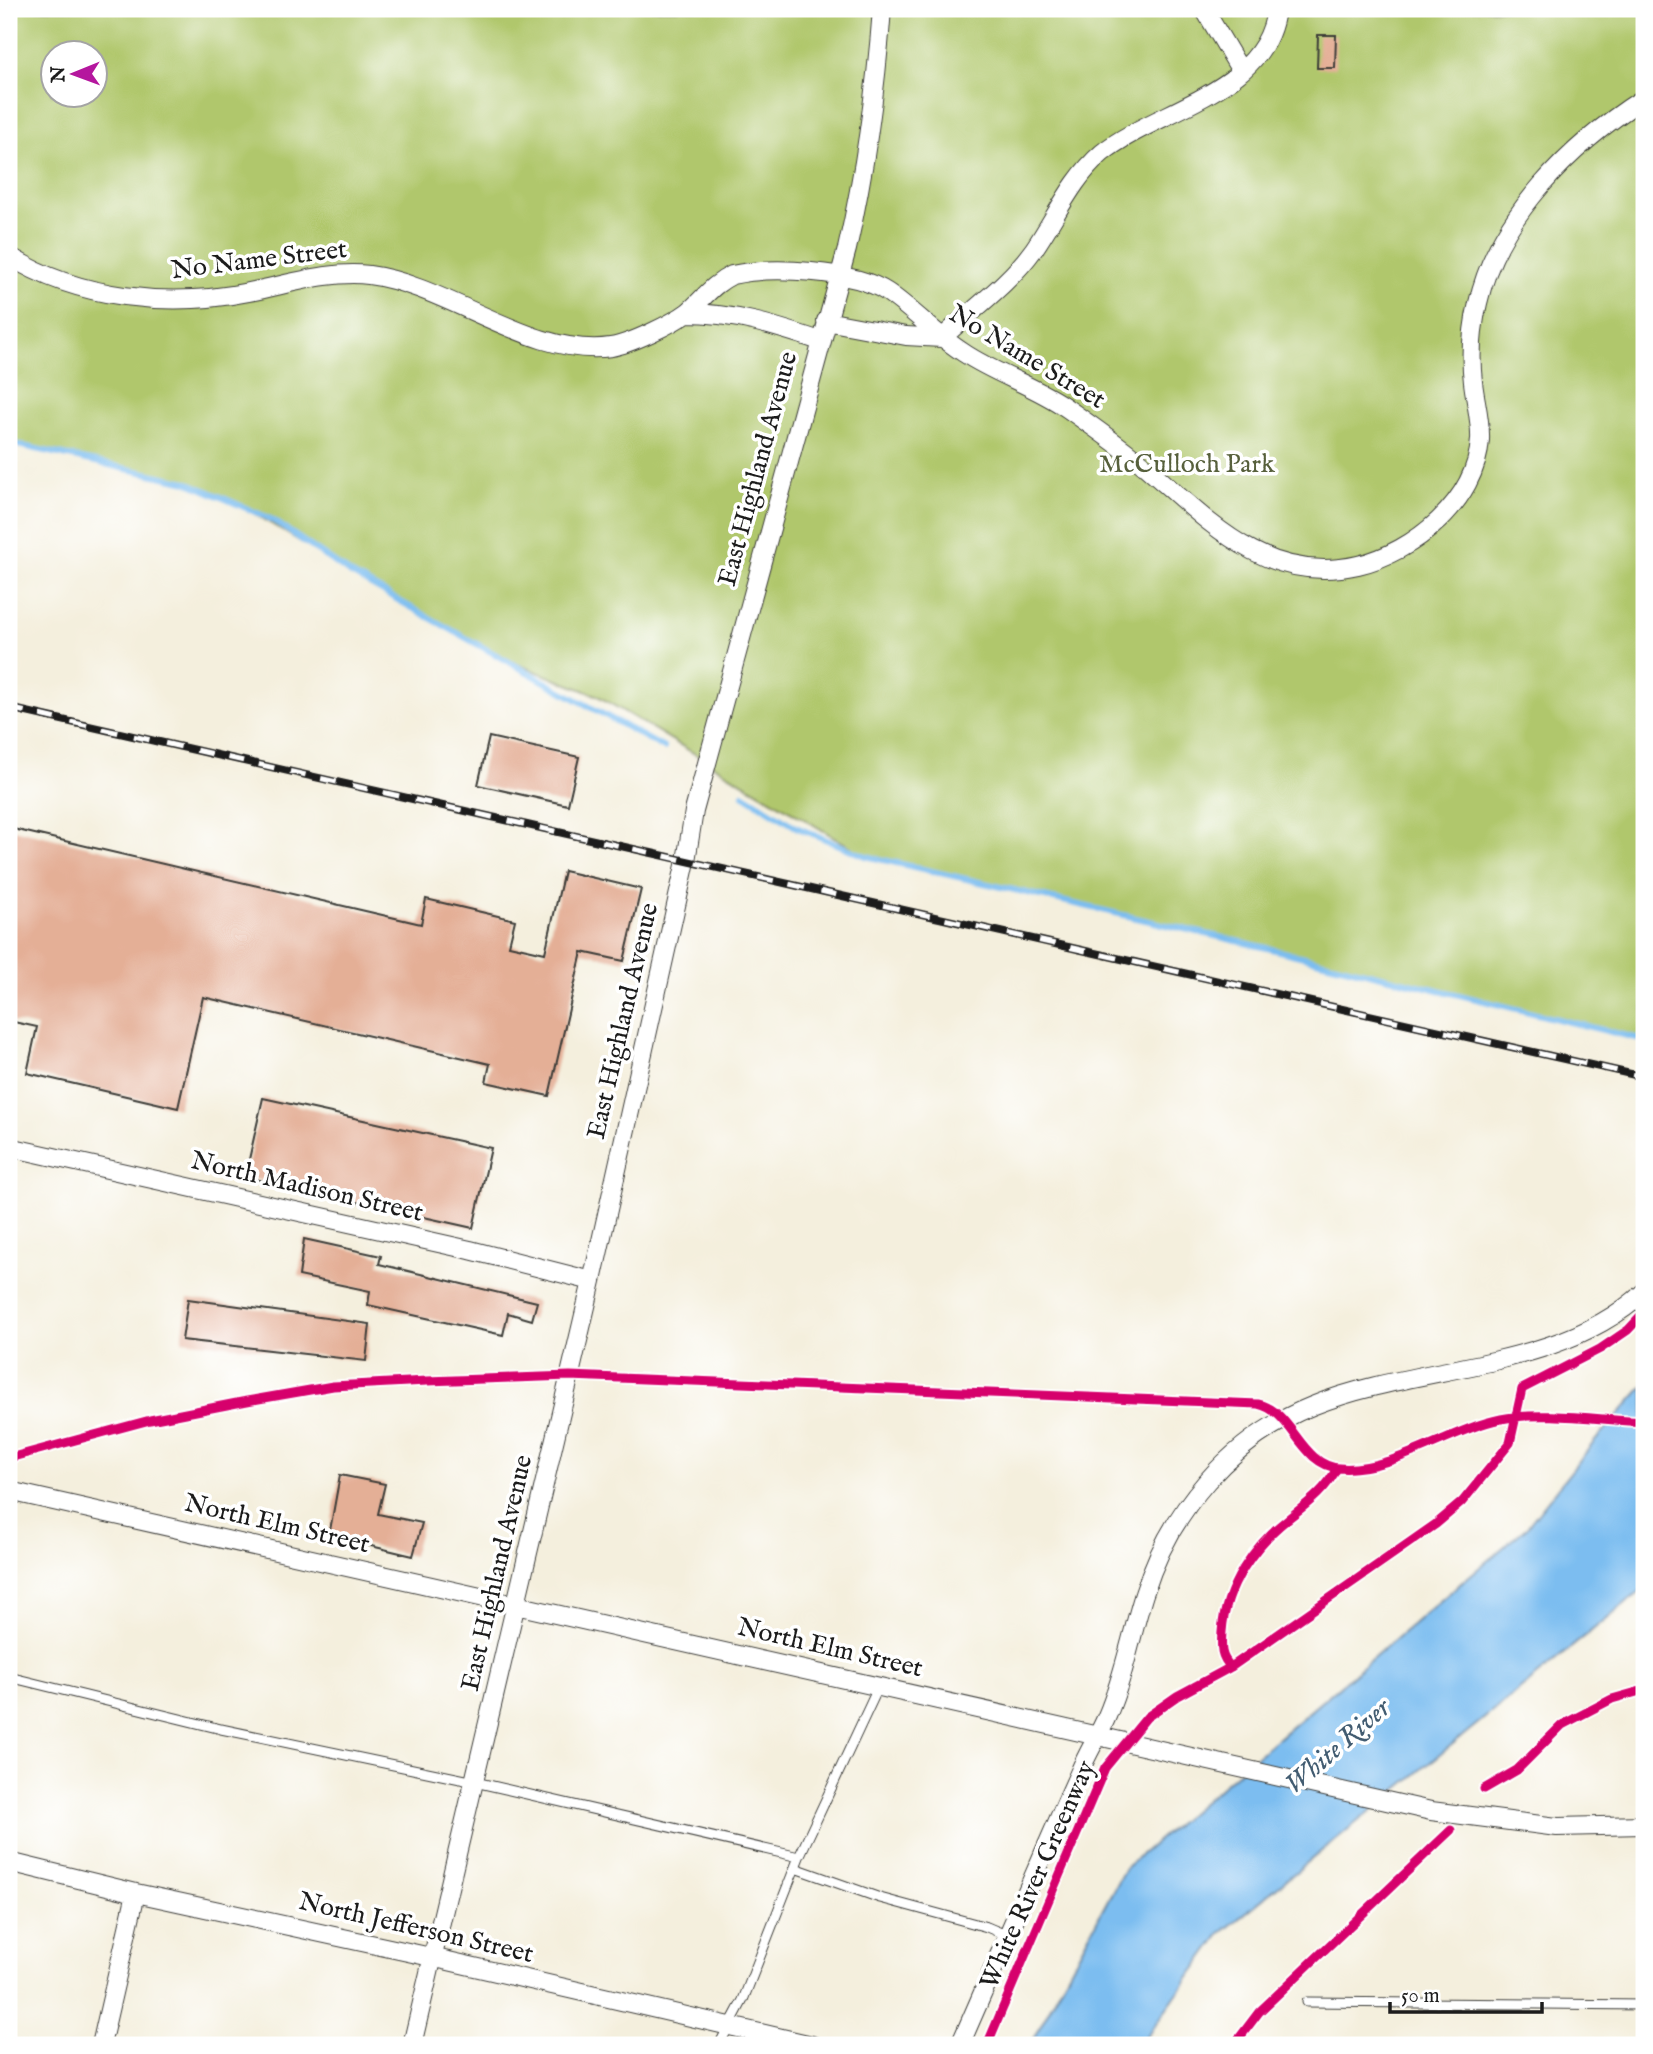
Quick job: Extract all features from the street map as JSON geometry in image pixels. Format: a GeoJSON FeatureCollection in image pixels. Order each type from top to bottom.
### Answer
{"type":"FeatureCollection","features":[{"type":"Feature","properties":{"kind":"street","name":"East Highland Avenue"},"geometry":{"type":"LineString","coordinates":[[412,2045],[592,1281],[686,861],[694,811],[820,341],[841,275],[861,186],[877,72],[882,9]]}},
{"type":"Feature","properties":{"kind":"street"},"geometry":{"type":"LineString","coordinates":[[1204,9],[1241,71]]}},
{"type":"Feature","properties":{"kind":"street"},"geometry":{"type":"LineString","coordinates":[[826,321],[906,336],[942,338],[1026,258],[1078,179],[1103,153],[1214,90],[1241,71],[1269,40],[1276,9]]}},
{"type":"Feature","properties":{"kind":"street","name":"No Name Street"},"geometry":{"type":"LineString","coordinates":[[9,256],[47,277],[142,298],[188,299],[244,293],[337,275],[370,275],[402,282],[548,340],[593,348],[613,347],[687,313],[714,286],[732,275],[841,275],[883,289],[966,355],[1061,404],[1143,465],[1238,545],[1267,558],[1326,569],[1369,562],[1415,539],[1452,505],[1470,477],[1480,439],[1472,376],[1472,333],[1478,301],[1498,249],[1528,204],[1578,147],[1644,99]]}},
{"type":"Feature","properties":{"kind":"street"},"geometry":{"type":"LineString","coordinates":[[687,313],[720,313],[759,321],[820,341]]}},
{"type":"Feature","properties":{"kind":"street","name":"North Madison Street"},"geometry":{"type":"LineString","coordinates":[[9,1147],[470,1250],[592,1281]]}},
{"type":"Feature","properties":{"kind":"street"},"geometry":{"type":"LineString","coordinates":[[960,2045],[1117,1691],[1144,1593],[1159,1555],[1175,1523],[1195,1495],[1245,1446],[1281,1420],[1349,1393],[1541,1348],[1583,1334],[1611,1319],[1644,1292]]}},
{"type":"Feature","properties":{"kind":"street","name":"North Elm Street"},"geometry":{"type":"LineString","coordinates":[[9,1491],[1431,1811],[1557,1827],[1644,1825]]}},
{"type":"Feature","properties":{"kind":"street","name":"North Jefferson Street"},"geometry":{"type":"LineString","coordinates":[[9,1861],[136,1893],[431,1957],[812,2045]]}},
{"type":"Feature","properties":{"kind":"street"},"geometry":{"type":"LineString","coordinates":[[101,2045],[136,1893]]}},
{"type":"Feature","properties":{"kind":"lane"},"geometry":{"type":"LineString","coordinates":[[9,1677],[222,1729],[475,1782],[799,1857]]}},
{"type":"Feature","properties":{"kind":"lane"},"geometry":{"type":"LineString","coordinates":[[719,2045],[743,2000],[799,1857],[879,1686]]}},
{"type":"Feature","properties":{"kind":"lane"},"geometry":{"type":"LineString","coordinates":[[795,1868],[880,1898],[987,1927],[1008,1936]]}},
{"type":"Feature","properties":{"kind":"lane"},"geometry":{"type":"LineString","coordinates":[[1307,2002],[1644,2005]]}},
{"type":"Feature","properties":{"kind":"green space","name":"McCulloch Park"},"geometry":{"type":"Polygon","coordinates":[[[9,9],[1644,9],[1644,1040],[866,856],[596,695],[517,664],[368,583],[242,506],[187,482],[9,443],[9,9]]]}},
{"type":"Feature","properties":{"kind":"water","name":"White River"},"geometry":{"type":"Polygon","coordinates":[[[1644,1386],[1644,1588],[1221,1933],[1140,2045],[1030,2045],[1125,1868],[1526,1528],[1595,1441],[1644,1386]]]}},
{"type":"Feature","properties":{"kind":"building"},"geometry":{"type":"Polygon","coordinates":[[[1318,35],[1336,35],[1335,68],[1317,68],[1318,35]]]}},
{"type":"Feature","properties":{"kind":"building"},"geometry":{"type":"Polygon","coordinates":[[[489,737],[579,757],[568,805],[478,785],[489,737]]]}},
{"type":"Feature","properties":{"kind":"building"},"geometry":{"type":"Polygon","coordinates":[[[9,828],[421,924],[426,899],[515,920],[509,945],[545,953],[564,871],[641,889],[624,961],[582,952],[549,1096],[486,1082],[490,1064],[203,997],[178,1108],[27,1073],[37,1027],[9,1021],[9,828]]]}},
{"type":"Feature","properties":{"kind":"building"},"geometry":{"type":"Polygon","coordinates":[[[263,1098],[491,1148],[473,1228],[245,1177],[263,1098]]]}},
{"type":"Feature","properties":{"kind":"building"},"geometry":{"type":"Polygon","coordinates":[[[304,1239],[381,1256],[379,1264],[537,1302],[532,1320],[508,1313],[503,1335],[368,1305],[370,1291],[299,1276],[304,1239]]]}},
{"type":"Feature","properties":{"kind":"building"},"geometry":{"type":"Polygon","coordinates":[[[188,1299],[370,1324],[366,1361],[182,1340],[188,1299]]]}},
{"type":"Feature","properties":{"kind":"building"},"geometry":{"type":"Polygon","coordinates":[[[340,1475],[385,1484],[378,1514],[422,1523],[413,1556],[329,1536],[340,1475]]]}},
{"type":"Feature","properties":{"kind":"waterway"},"geometry":{"type":"LineString","coordinates":[[9,443],[187,482],[271,519],[351,574],[664,748]]}},
{"type":"Feature","properties":{"kind":"waterway"},"geometry":{"type":"LineString","coordinates":[[743,794],[796,827],[866,856],[1263,947],[1644,1040]]}},
{"type":"Feature","properties":{"kind":"railway"},"geometry":{"type":"LineString","coordinates":[[9,708],[1644,1077]]}},
{"type":"Feature","properties":{"kind":"cycle path","name":"White River Greenway"},"geometry":{"type":"LineString","coordinates":[[987,2045],[1105,1768],[1147,1717],[1177,1696],[1231,1667],[1436,1524],[1462,1502],[1510,1443],[1522,1389],[1600,1349],[1628,1330],[1644,1313]]}},
{"type":"Feature","properties":{"kind":"cycle path"},"geometry":{"type":"LineString","coordinates":[[9,1458],[150,1420],[333,1386],[570,1376],[1258,1404],[1280,1417],[1315,1458],[1326,1465],[1339,1468],[1379,1464],[1481,1424],[1501,1419],[1553,1416],[1644,1422]]}},
{"type":"Feature","properties":{"kind":"cycle path"},"geometry":{"type":"LineString","coordinates":[[1231,1667],[1223,1655],[1222,1637],[1224,1615],[1235,1583],[1264,1541],[1316,1496],[1337,1468]]}},
{"type":"Feature","properties":{"kind":"cycle path"},"geometry":{"type":"LineString","coordinates":[[1484,1789],[1517,1770],[1562,1725],[1612,1699],[1644,1690]]}},
{"type":"Feature","properties":{"kind":"cycle path"},"geometry":{"type":"LineString","coordinates":[[1234,2045],[1259,2012],[1451,1830]]}}]}
